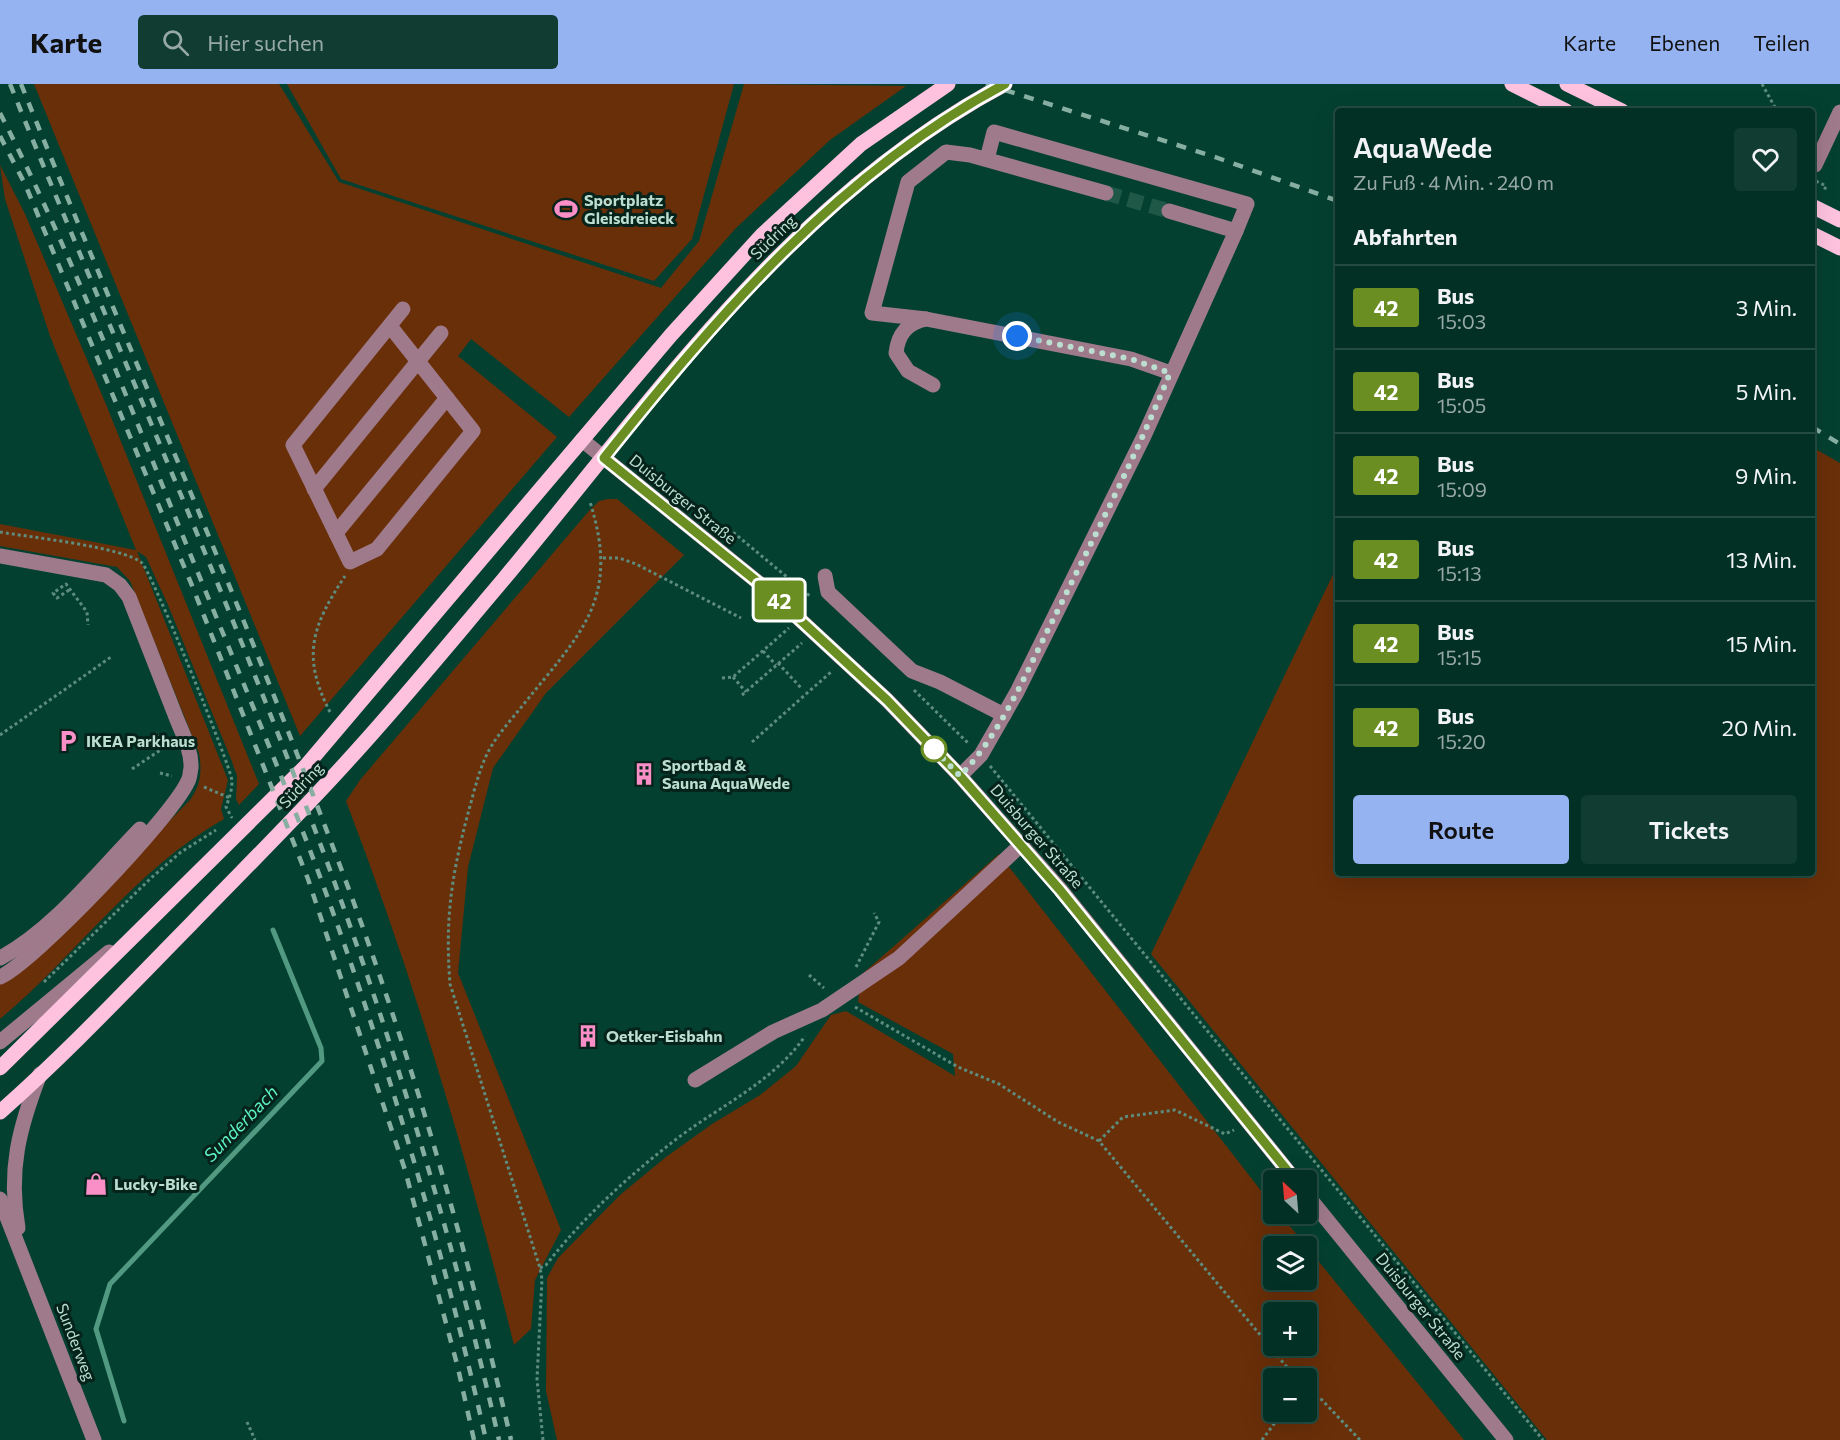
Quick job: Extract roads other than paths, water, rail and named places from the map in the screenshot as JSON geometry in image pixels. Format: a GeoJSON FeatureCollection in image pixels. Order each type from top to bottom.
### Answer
{"type":"FeatureCollection","features":[{"type":"Feature","properties":{"kind":"main road","name":"Südring"},"geometry":{"type":"LineString","coordinates":[[0,1068],[279,794],[338,730],[671,335],[770,227],[861,144],[948,84]]}},
{"type":"Feature","properties":{"kind":"main road","name":"Südring"},"geometry":{"type":"LineString","coordinates":[[0,1112],[273,842],[352,756],[740,294],[829,209],[878,167],[955,113],[1005,84]]}},
{"type":"Feature","properties":{"kind":"main road"},"geometry":{"type":"LineString","coordinates":[[1512,84],[1560,108]]}},
{"type":"Feature","properties":{"kind":"main road"},"geometry":{"type":"LineString","coordinates":[[1567,84],[1616,108]]}},
{"type":"Feature","properties":{"kind":"main road"},"geometry":{"type":"LineString","coordinates":[[1815,208],[1840,220]]}},
{"type":"Feature","properties":{"kind":"main road"},"geometry":{"type":"LineString","coordinates":[[1815,236],[1840,248]]}},
{"type":"Feature","properties":{"kind":"street"},"geometry":{"type":"LineString","coordinates":[[1815,168],[1840,112]]}},
{"type":"Feature","properties":{"kind":"street"},"geometry":{"type":"LineString","coordinates":[[960,776],[981,755],[1004,715],[1144,436],[1170,373],[1247,204],[994,132],[987,159]]}},
{"type":"Feature","properties":{"kind":"street"},"geometry":{"type":"LineString","coordinates":[[1106,193],[987,159],[946,152],[908,182],[873,313],[926,319],[1131,359],[1170,373]]}},
{"type":"Feature","properties":{"kind":"street"},"geometry":{"type":"LineString","coordinates":[[1169,211],[1236,231]]}},
{"type":"Feature","properties":{"kind":"street"},"geometry":{"type":"LineString","coordinates":[[390,326],[473,431],[377,549],[350,562],[293,445],[403,309]]}},
{"type":"Feature","properties":{"kind":"street"},"geometry":{"type":"LineString","coordinates":[[926,319],[913,322],[904,330],[896,353],[908,370],[933,385]]}},
{"type":"Feature","properties":{"kind":"street"},"geometry":{"type":"LineString","coordinates":[[315,489],[441,333]]}},
{"type":"Feature","properties":{"kind":"street"},"geometry":{"type":"LineString","coordinates":[[336,533],[447,398]]}},
{"type":"Feature","properties":{"kind":"street"},"geometry":{"type":"LineString","coordinates":[[582,440],[604,458]]}},
{"type":"Feature","properties":{"kind":"street","name":"Duisburger Straße"},"geometry":{"type":"LineString","coordinates":[[604,458],[814,631],[960,776],[1022,844],[1287,1170]]}},
{"type":"Feature","properties":{"kind":"street"},"geometry":{"type":"LineString","coordinates":[[0,556],[106,575],[120,585],[129,597],[188,750],[191,766],[189,780],[151,833],[40,947],[12,972],[0,978]]}},
{"type":"Feature","properties":{"kind":"street"},"geometry":{"type":"LineString","coordinates":[[825,576],[828,592],[912,671],[940,682],[1004,715]]}},
{"type":"Feature","properties":{"kind":"street"},"geometry":{"type":"LineString","coordinates":[[0,958],[27,941],[142,826],[169,808]]}},
{"type":"Feature","properties":{"kind":"street"},"geometry":{"type":"LineString","coordinates":[[695,1080],[773,1032],[822,1010],[919,942],[1022,844]]}},
{"type":"Feature","properties":{"kind":"street"},"geometry":{"type":"LineString","coordinates":[[0,1042],[151,918]]}},
{"type":"Feature","properties":{"kind":"street","name":"Sunderweg"},"geometry":{"type":"LineString","coordinates":[[23,1258],[15,1210],[14,1163],[23,1119],[40,1074]]}},
{"type":"Feature","properties":{"kind":"street","name":"Sunderweg"},"geometry":{"type":"LineString","coordinates":[[0,1199],[94,1440]]}},
{"type":"Feature","properties":{"kind":"street","name":"Duisburger Straße"},"geometry":{"type":"LineString","coordinates":[[1317,1208],[1506,1440]]}},
{"type":"Feature","properties":{"kind":"waterway","name":"Sunderbach"},"geometry":{"type":"LineString","coordinates":[[124,1421],[96,1329],[110,1284],[322,1061],[321,1048],[273,930]]}},
{"type":"Feature","properties":{"kind":"tunnel"},"geometry":{"type":"LineString","coordinates":[[1106,193],[1169,211]]}},
{"type":"Feature","properties":{"kind":"railway"},"geometry":{"type":"LineString","coordinates":[[10,84],[254,672],[330,870],[379,1010],[424,1152],[464,1296],[499,1440]]}},
{"type":"Feature","properties":{"kind":"railway"},"geometry":{"type":"LineString","coordinates":[[21,84],[223,569],[365,933],[435,1148],[456,1221],[511,1440]]}},
{"type":"Feature","properties":{"kind":"railway"},"geometry":{"type":"LineString","coordinates":[[986,84],[1215,157],[1335,200]]}},
{"type":"Feature","properties":{"kind":"railway"},"geometry":{"type":"LineString","coordinates":[[0,113],[51,220],[99,330],[319,874],[368,1013],[412,1154],[451,1297],[486,1440]]}},
{"type":"Feature","properties":{"kind":"railway"},"geometry":{"type":"LineString","coordinates":[[0,136],[25,184],[193,588],[308,879],[405,1170],[458,1368],[474,1440]]}},
{"type":"Feature","properties":{"kind":"railway"},"geometry":{"type":"LineString","coordinates":[[1815,429],[1840,444]]}},
{"type":"Feature","properties":{"kind":"place","name":"Sportplatz Gleisdreieck"},"geometry":{"type":"Point","coordinates":[566,209]}},
{"type":"Feature","properties":{"kind":"place","name":"IKEA Parkhaus"},"geometry":{"type":"Point","coordinates":[68,741]}},
{"type":"Feature","properties":{"kind":"place","name":"Sportbad & Sauna AquaWede"},"geometry":{"type":"Point","coordinates":[644,774]}},
{"type":"Feature","properties":{"kind":"place","name":"Oetker-Eisbahn"},"geometry":{"type":"Point","coordinates":[588,1036]}},
{"type":"Feature","properties":{"kind":"place","name":"Lucky-Bike"},"geometry":{"type":"Point","coordinates":[96,1184]}}]}
